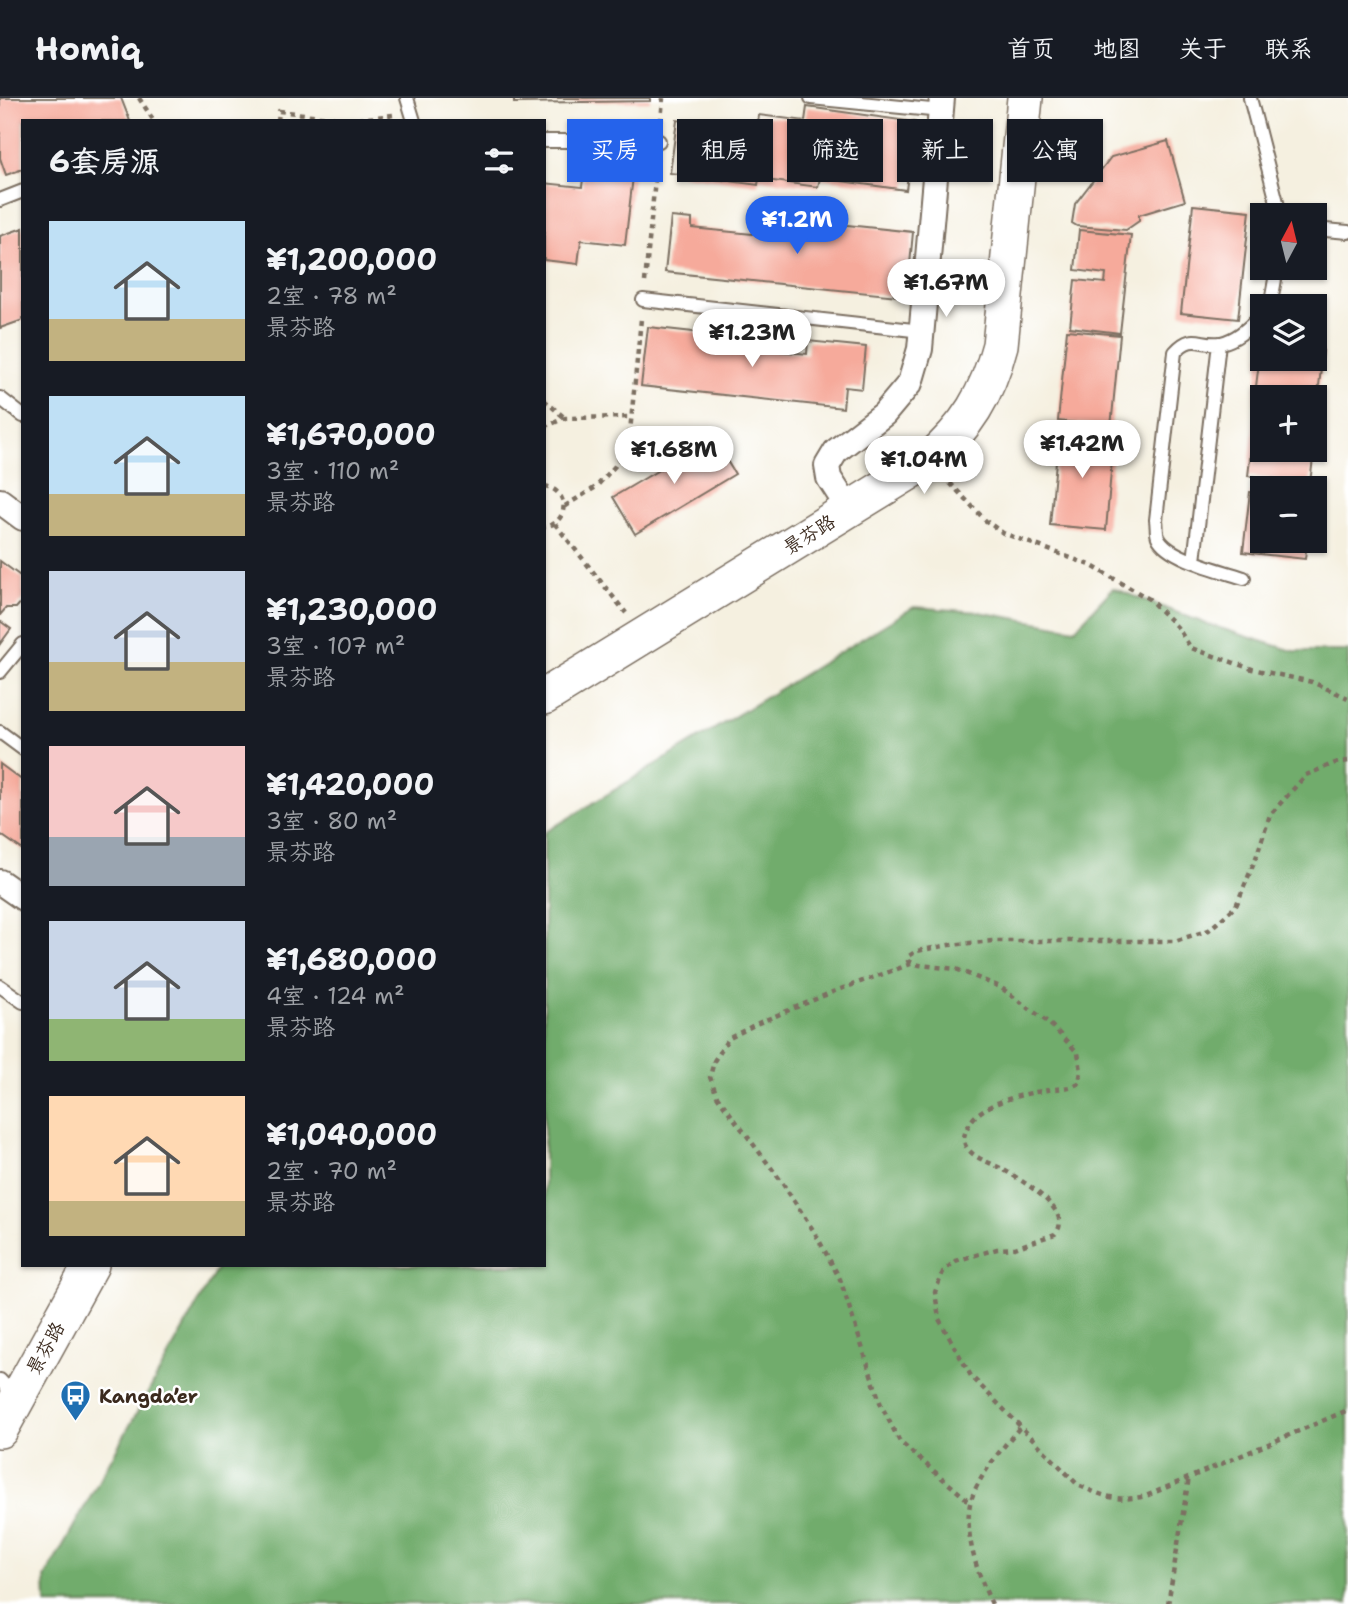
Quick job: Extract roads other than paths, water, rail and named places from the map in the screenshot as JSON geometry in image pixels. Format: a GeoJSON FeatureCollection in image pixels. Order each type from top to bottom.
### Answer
{"type":"FeatureCollection","features":[{"type":"Feature","properties":{"kind":"street","name":"景芬路"},"geometry":{"type":"LineString","coordinates":[[546,696],[929,460],[951,440],[968,419],[984,393],[1000,345],[1028,99]]}},
{"type":"Feature","properties":{"kind":"street"},"geometry":{"type":"LineString","coordinates":[[849,509],[829,478],[827,466],[836,451],[884,414],[910,383],[920,349],[942,104]]}},
{"type":"Feature","properties":{"kind":"street"},"geometry":{"type":"LineString","coordinates":[[0,501],[21,517]]}},
{"type":"Feature","properties":{"kind":"street"},"geometry":{"type":"LineString","coordinates":[[0,882],[21,897]]}},
{"type":"Feature","properties":{"kind":"street","name":"景芬路"},"geometry":{"type":"LineString","coordinates":[[0,1430],[8,1390],[90,1267]]}},
{"type":"Feature","properties":{"kind":"lane"},"geometry":{"type":"LineString","coordinates":[[407,98],[412,117]]}},
{"type":"Feature","properties":{"kind":"lane"},"geometry":{"type":"LineString","coordinates":[[811,98],[942,104]]}},
{"type":"Feature","properties":{"kind":"lane"},"geometry":{"type":"LineString","coordinates":[[1250,98],[1277,203]]}},
{"type":"Feature","properties":{"kind":"lane"},"geometry":{"type":"LineString","coordinates":[[546,141],[567,141]]}},
{"type":"Feature","properties":{"kind":"lane"},"geometry":{"type":"LineString","coordinates":[[0,200],[21,192]]}},
{"type":"Feature","properties":{"kind":"lane"},"geometry":{"type":"LineString","coordinates":[[1327,230],[1348,232]]}},
{"type":"Feature","properties":{"kind":"lane"},"geometry":{"type":"LineString","coordinates":[[643,300],[922,331]]}},
{"type":"Feature","properties":{"kind":"lane"},"geometry":{"type":"LineString","coordinates":[[1244,578],[1194,561],[1166,547],[1158,536],[1156,520],[1175,352],[1182,344],[1193,340],[1219,343],[1238,337],[1250,326]]}},
{"type":"Feature","properties":{"kind":"lane"},"geometry":{"type":"LineString","coordinates":[[1194,561],[1219,343]]}},
{"type":"Feature","properties":{"kind":"lane"},"geometry":{"type":"LineString","coordinates":[[0,398],[21,414]]}},
{"type":"Feature","properties":{"kind":"lane"},"geometry":{"type":"LineString","coordinates":[[0,672],[21,646]]}},
{"type":"Feature","properties":{"kind":"lane"},"geometry":{"type":"LineString","coordinates":[[0,732],[21,748]]}},
{"type":"Feature","properties":{"kind":"lane"},"geometry":{"type":"LineString","coordinates":[[0,986],[21,1001]]}},
{"type":"Feature","properties":{"kind":"place","name":"Kangda’er"},"geometry":{"type":"Point","coordinates":[76,1423]}}]}
